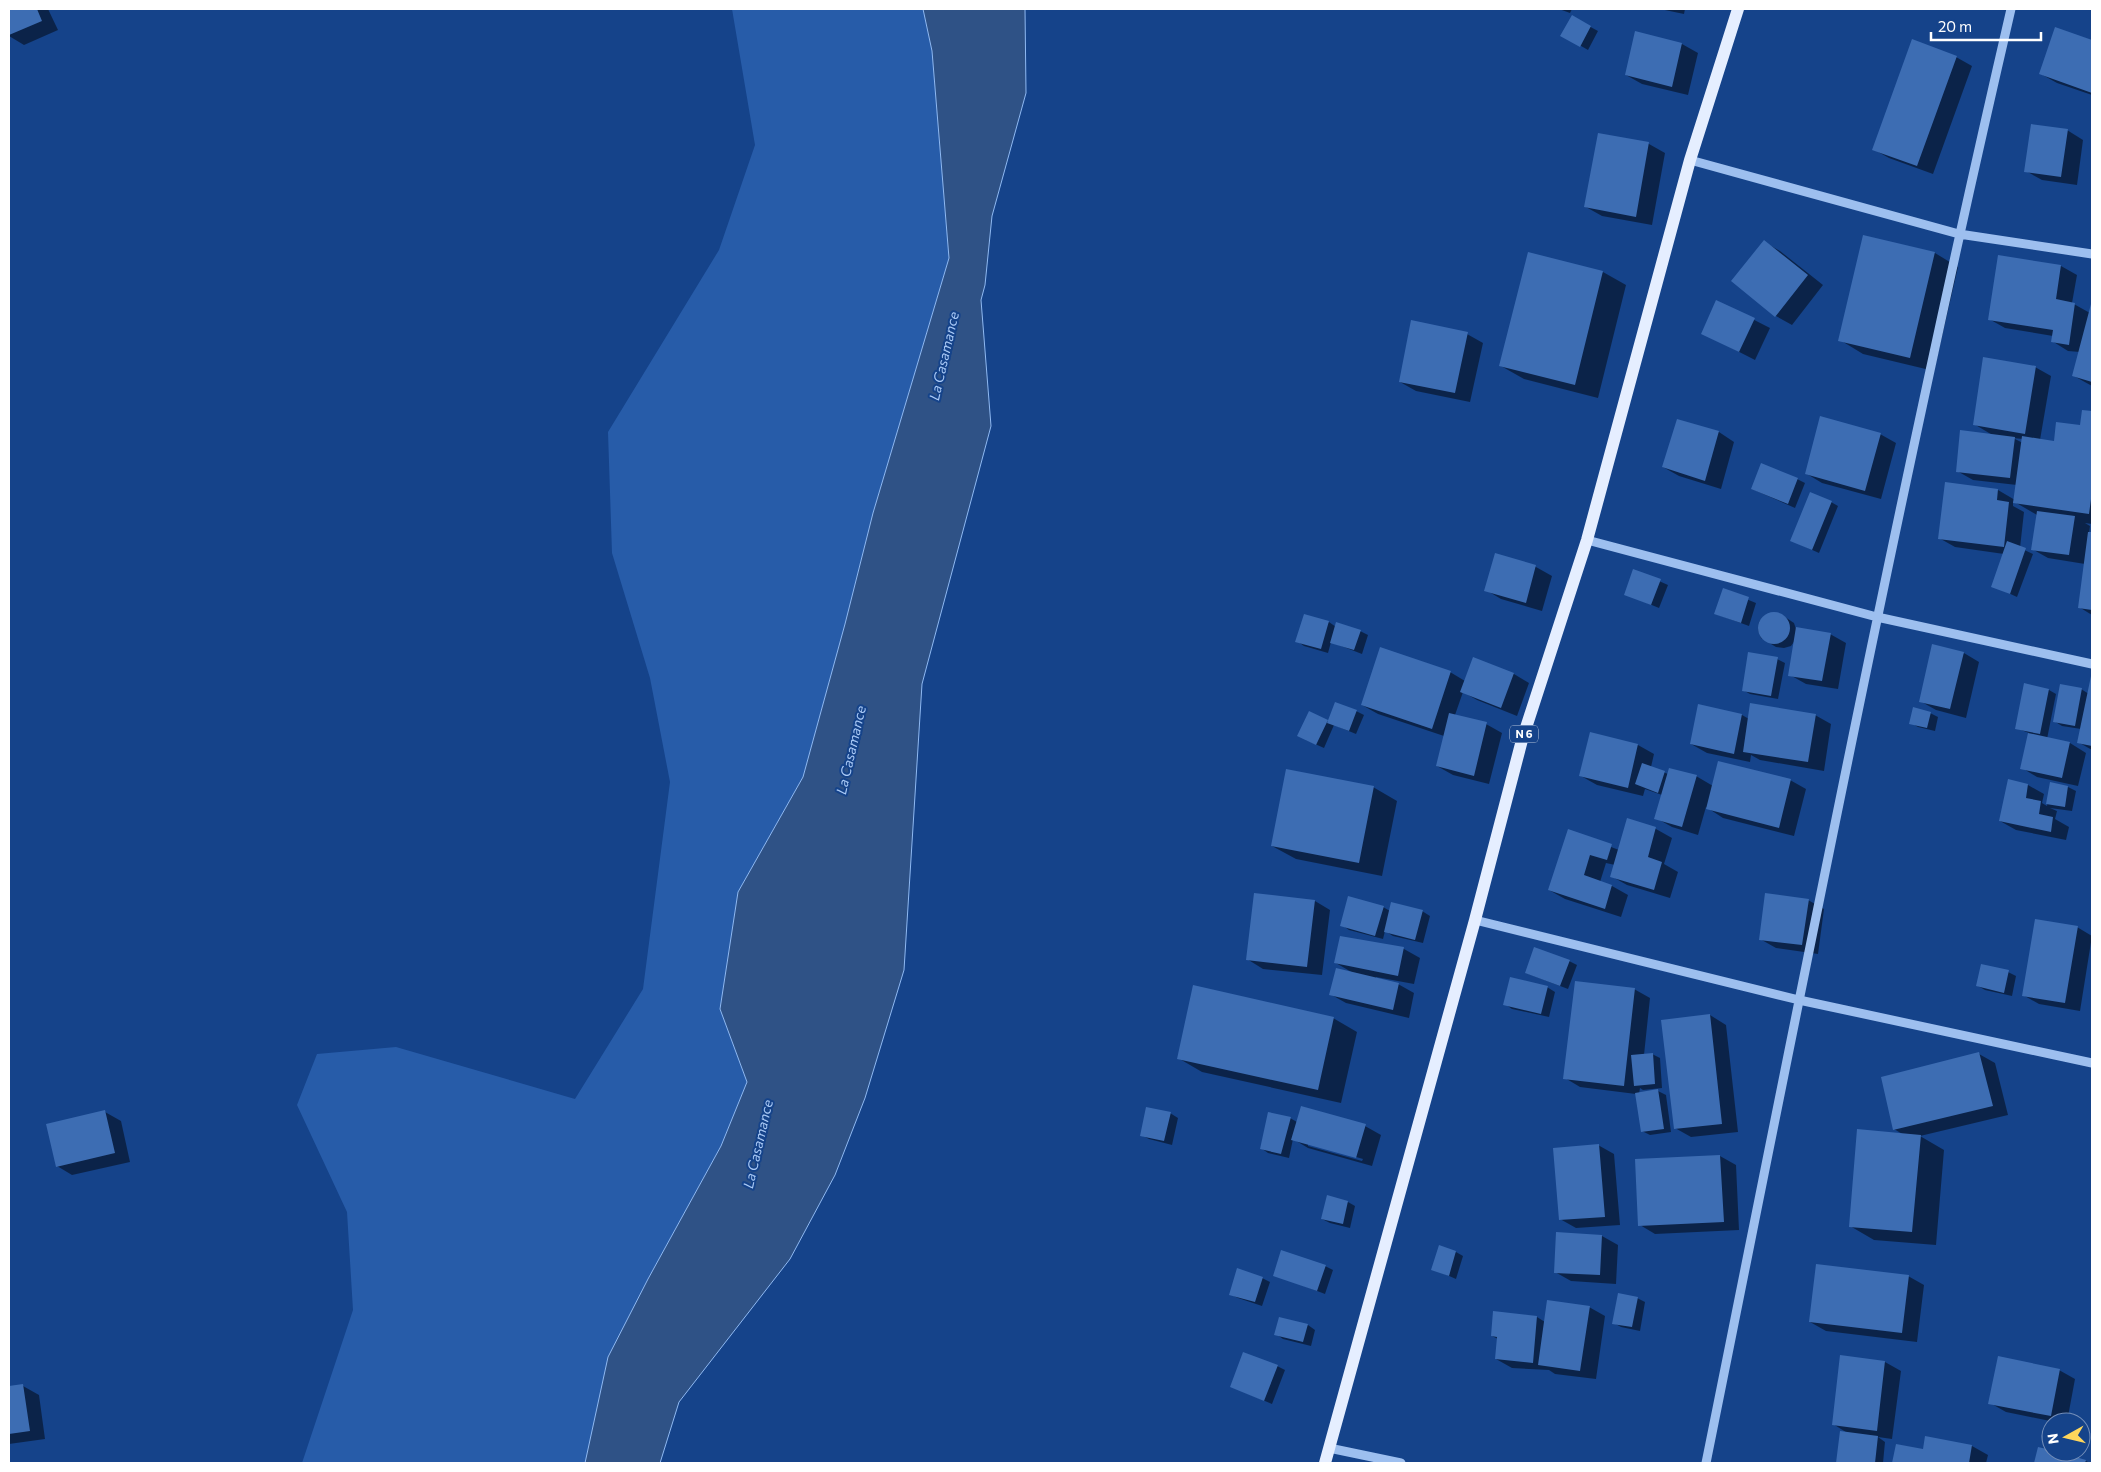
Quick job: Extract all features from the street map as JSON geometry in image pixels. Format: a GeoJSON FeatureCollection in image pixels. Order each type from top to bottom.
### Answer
{"type":"FeatureCollection","features":[{"type":"Feature","properties":{"kind":"main road","name":"N 6"},"geometry":{"type":"LineString","coordinates":[[1325,1463],[1475,920],[1522,740],[1587,540],[1690,160],[1738,9]]}},
{"type":"Feature","properties":{"kind":"street"},"geometry":{"type":"LineString","coordinates":[[1706,1463],[1877,617],[1958,234],[2011,9]]}},
{"type":"Feature","properties":{"kind":"street"},"geometry":{"type":"LineString","coordinates":[[1690,160],[1958,234],[2092,254]]}},
{"type":"Feature","properties":{"kind":"street"},"geometry":{"type":"LineString","coordinates":[[1587,540],[1877,617],[2092,664]]}},
{"type":"Feature","properties":{"kind":"street"},"geometry":{"type":"LineString","coordinates":[[1475,920],[1799,1000],[2092,1062]]}},
{"type":"Feature","properties":{"kind":"street"},"geometry":{"type":"LineString","coordinates":[[1329,1448],[1401,1463]]}},
{"type":"Feature","properties":{"kind":"shaded area"},"geometry":{"type":"Polygon","coordinates":[[[732,9],[923,9],[932,51],[949,258],[873,513],[803,777],[738,892],[720,1009],[747,1082],[721,1146],[648,1279],[609,1357],[585,1463],[302,1463],[353,1310],[347,1212],[297,1105],[317,1054],[396,1047],[575,1099],[643,989],[670,782],[650,678],[612,553],[608,432],[719,250],[755,145],[732,9]]]}},
{"type":"Feature","properties":{"kind":"water","name":"La Casamance"},"geometry":{"type":"Polygon","coordinates":[[[923,9],[1025,9],[1026,93],[992,216],[985,285],[981,300],[991,426],[922,684],[904,970],[865,1098],[835,1175],[790,1259],[679,1402],[660,1463],[585,1463],[608,1357],[648,1279],[721,1146],[747,1082],[720,1009],[738,892],[803,777],[873,513],[949,258],[932,51],[923,9]]]}},
{"type":"Feature","properties":{"kind":"building"},"geometry":{"type":"Polygon","coordinates":[[[9,9],[37,9],[42,21],[9,35],[9,9]]]}},
{"type":"Feature","properties":{"kind":"building"},"geometry":{"type":"Polygon","coordinates":[[[1572,15],[1591,26],[1580,47],[1560,36],[1572,15]]]}},
{"type":"Feature","properties":{"kind":"building"},"geometry":{"type":"Polygon","coordinates":[[[2055,27],[2092,40],[2092,93],[2039,74],[2055,27]]]}},
{"type":"Feature","properties":{"kind":"building"},"geometry":{"type":"Polygon","coordinates":[[[1635,31],[1682,43],[1672,87],[1625,75],[1635,31]]]}},
{"type":"Feature","properties":{"kind":"building"},"geometry":{"type":"Polygon","coordinates":[[[1912,39],[1957,56],[1917,166],[1872,150],[1912,39]]]}},
{"type":"Feature","properties":{"kind":"building"},"geometry":{"type":"Polygon","coordinates":[[[2031,124],[2068,129],[2061,177],[2024,172],[2031,124]]]}},
{"type":"Feature","properties":{"kind":"building"},"geometry":{"type":"Polygon","coordinates":[[[1598,133],[1649,142],[1636,217],[1584,207],[1598,133]]]}},
{"type":"Feature","properties":{"kind":"building"},"geometry":{"type":"Polygon","coordinates":[[[1863,235],[1935,252],[1910,358],[1838,341],[1863,235]]]}},
{"type":"Feature","properties":{"kind":"building"},"geometry":{"type":"Polygon","coordinates":[[[1764,240],[1808,275],[1775,317],[1731,281],[1764,240]]]}},
{"type":"Feature","properties":{"kind":"building"},"geometry":{"type":"Polygon","coordinates":[[[1528,252],[1603,271],[1575,385],[1499,366],[1528,252]]]}},
{"type":"Feature","properties":{"kind":"building"},"geometry":{"type":"Polygon","coordinates":[[[1998,255],[2061,265],[2056,299],[2075,303],[2069,345],[2051,342],[2053,330],[1988,320],[1998,255]]]}},
{"type":"Feature","properties":{"kind":"building"},"geometry":{"type":"Polygon","coordinates":[[[1716,300],[1755,318],[1739,352],[1701,334],[1716,300]]]}},
{"type":"Feature","properties":{"kind":"building"},"geometry":{"type":"Polygon","coordinates":[[[2092,305],[2092,382],[2072,376],[2092,305]]]}},
{"type":"Feature","properties":{"kind":"building"},"geometry":{"type":"Polygon","coordinates":[[[1411,320],[1468,332],[1455,393],[1399,382],[1411,320]]]}},
{"type":"Feature","properties":{"kind":"building"},"geometry":{"type":"Polygon","coordinates":[[[1983,357],[2036,366],[2025,434],[1973,425],[1983,357]]]}},
{"type":"Feature","properties":{"kind":"building"},"geometry":{"type":"Polygon","coordinates":[[[2082,410],[2092,411],[2092,492],[2089,514],[2013,503],[2022,436],[2054,441],[2056,422],[2080,425],[2082,410]]]}},
{"type":"Feature","properties":{"kind":"building"},"geometry":{"type":"Polygon","coordinates":[[[1820,416],[1881,433],[1865,491],[1805,474],[1820,416]]]}},
{"type":"Feature","properties":{"kind":"building"},"geometry":{"type":"Polygon","coordinates":[[[1677,419],[1719,431],[1705,481],[1662,467],[1677,419]]]}},
{"type":"Feature","properties":{"kind":"building"},"geometry":{"type":"Polygon","coordinates":[[[1960,430],[2015,437],[2010,478],[1956,472],[1960,430]]]}},
{"type":"Feature","properties":{"kind":"building"},"geometry":{"type":"Polygon","coordinates":[[[1761,463],[1798,478],[1788,504],[1751,489],[1761,463]]]}},
{"type":"Feature","properties":{"kind":"building"},"geometry":{"type":"Polygon","coordinates":[[[1945,482],[1998,489],[1997,500],[2009,502],[2004,547],[1938,539],[1945,482]]]}},
{"type":"Feature","properties":{"kind":"building"},"geometry":{"type":"Polygon","coordinates":[[[1810,492],[1832,501],[1812,550],[1790,541],[1810,492]]]}},
{"type":"Feature","properties":{"kind":"building"},"geometry":{"type":"Polygon","coordinates":[[[2037,511],[2075,516],[2069,555],[2031,550],[2037,511]]]}},
{"type":"Feature","properties":{"kind":"building"},"geometry":{"type":"Polygon","coordinates":[[[2088,532],[2092,532],[2092,610],[2078,608],[2088,532]]]}},
{"type":"Feature","properties":{"kind":"building"},"geometry":{"type":"Polygon","coordinates":[[[2007,541],[2026,548],[2010,594],[1991,587],[2007,541]]]}},
{"type":"Feature","properties":{"kind":"building"},"geometry":{"type":"Polygon","coordinates":[[[1495,553],[1536,565],[1526,603],[1484,591],[1495,553]]]}},
{"type":"Feature","properties":{"kind":"building"},"geometry":{"type":"Polygon","coordinates":[[[1633,569],[1661,579],[1651,605],[1624,595],[1633,569]]]}},
{"type":"Feature","properties":{"kind":"building"},"geometry":{"type":"Polygon","coordinates":[[[1723,588],[1749,597],[1741,623],[1714,614],[1723,588]]]}},
{"type":"Feature","properties":{"kind":"building"},"geometry":{"type":"Polygon","coordinates":[[[1774,612],[1780,613],[1785,617],[1789,622],[1789,634],[1785,639],[1780,643],[1774,644],[1768,643],[1763,639],[1759,634],[1758,628],[1759,622],[1763,617],[1768,613],[1774,612]]]}},
{"type":"Feature","properties":{"kind":"building"},"geometry":{"type":"Polygon","coordinates":[[[1304,614],[1329,621],[1321,649],[1295,642],[1304,614]]]}},
{"type":"Feature","properties":{"kind":"building"},"geometry":{"type":"Polygon","coordinates":[[[1336,622],[1361,630],[1354,650],[1330,643],[1336,622]]]}},
{"type":"Feature","properties":{"kind":"building"},"geometry":{"type":"Polygon","coordinates":[[[1796,627],[1831,633],[1822,681],[1788,676],[1796,627]]]}},
{"type":"Feature","properties":{"kind":"building"},"geometry":{"type":"Polygon","coordinates":[[[1932,644],[1964,652],[1950,709],[1919,702],[1932,644]]]}},
{"type":"Feature","properties":{"kind":"building"},"geometry":{"type":"Polygon","coordinates":[[[1380,647],[1451,671],[1432,729],[1361,705],[1380,647]]]}},
{"type":"Feature","properties":{"kind":"building"},"geometry":{"type":"Polygon","coordinates":[[[1748,652],[1778,657],[1771,696],[1742,691],[1748,652]]]}},
{"type":"Feature","properties":{"kind":"building"},"geometry":{"type":"Polygon","coordinates":[[[1473,657],[1514,673],[1501,708],[1460,692],[1473,657]]]}},
{"type":"Feature","properties":{"kind":"building"},"geometry":{"type":"Polygon","coordinates":[[[2092,676],[2092,746],[2077,743],[2092,676]]]}},
{"type":"Feature","properties":{"kind":"building"},"geometry":{"type":"Polygon","coordinates":[[[2024,683],[2049,689],[2040,734],[2015,729],[2024,683]]]}},
{"type":"Feature","properties":{"kind":"building"},"geometry":{"type":"Polygon","coordinates":[[[2060,684],[2082,688],[2075,726],[2053,722],[2060,684]]]}},
{"type":"Feature","properties":{"kind":"building"},"geometry":{"type":"Polygon","coordinates":[[[1335,702],[1357,710],[1349,731],[1327,723],[1335,702]]]}},
{"type":"Feature","properties":{"kind":"building"},"geometry":{"type":"Polygon","coordinates":[[[1750,703],[1816,714],[1808,762],[1743,752],[1750,703]]]}},
{"type":"Feature","properties":{"kind":"building"},"geometry":{"type":"Polygon","coordinates":[[[1698,704],[1742,714],[1734,754],[1690,744],[1698,704]]]}},
{"type":"Feature","properties":{"kind":"building"},"geometry":{"type":"Polygon","coordinates":[[[1913,707],[1931,712],[1927,728],[1909,724],[1913,707]]]}},
{"type":"Feature","properties":{"kind":"building"},"geometry":{"type":"Polygon","coordinates":[[[1309,711],[1328,720],[1316,745],[1297,736],[1309,711]]]}},
{"type":"Feature","properties":{"kind":"building"},"geometry":{"type":"Polygon","coordinates":[[[1449,713],[1487,722],[1474,776],[1436,766],[1449,713]]]}},
{"type":"Feature","properties":{"kind":"building"},"geometry":{"type":"Polygon","coordinates":[[[1590,732],[1638,744],[1628,788],[1579,776],[1590,732]]]}},
{"type":"Feature","properties":{"kind":"building"},"geometry":{"type":"Polygon","coordinates":[[[2028,733],[2070,742],[2062,778],[2020,769],[2028,733]]]}},
{"type":"Feature","properties":{"kind":"building"},"geometry":{"type":"Polygon","coordinates":[[[1718,761],[1791,779],[1779,828],[1706,809],[1718,761]]]}},
{"type":"Feature","properties":{"kind":"building"},"geometry":{"type":"Polygon","coordinates":[[[1642,763],[1665,771],[1658,793],[1635,784],[1642,763]]]}},
{"type":"Feature","properties":{"kind":"building"},"geometry":{"type":"Polygon","coordinates":[[[1669,768],[1697,775],[1682,827],[1654,819],[1669,768]]]}},
{"type":"Feature","properties":{"kind":"building"},"geometry":{"type":"Polygon","coordinates":[[[1286,769],[1374,786],[1359,863],[1271,846],[1286,769]]]}},
{"type":"Feature","properties":{"kind":"building"},"geometry":{"type":"Polygon","coordinates":[[[2008,779],[2028,784],[2026,798],[2041,801],[2039,814],[2053,817],[2051,832],[1999,821],[2008,779]]]}},
{"type":"Feature","properties":{"kind":"building"},"geometry":{"type":"Polygon","coordinates":[[[2050,782],[2068,786],[2065,807],[2046,804],[2050,782]]]}},
{"type":"Feature","properties":{"kind":"building"},"geometry":{"type":"Polygon","coordinates":[[[1627,818],[1656,827],[1648,857],[1662,862],[1654,890],[1610,877],[1627,818]]]}},
{"type":"Feature","properties":{"kind":"building"},"geometry":{"type":"Polygon","coordinates":[[[1568,829],[1612,844],[1607,860],[1590,855],[1584,875],[1612,885],[1605,909],[1548,890],[1568,829]]]}},
{"type":"Feature","properties":{"kind":"building"},"geometry":{"type":"Polygon","coordinates":[[[1254,893],[1315,900],[1307,967],[1246,960],[1254,893]]]}},
{"type":"Feature","properties":{"kind":"building"},"geometry":{"type":"Polygon","coordinates":[[[1765,893],[1809,899],[1802,945],[1759,940],[1765,893]]]}},
{"type":"Feature","properties":{"kind":"building"},"geometry":{"type":"Polygon","coordinates":[[[1348,896],[1384,906],[1375,936],[1340,926],[1348,896]]]}},
{"type":"Feature","properties":{"kind":"building"},"geometry":{"type":"Polygon","coordinates":[[[1391,902],[1423,910],[1415,940],[1384,932],[1391,902]]]}},
{"type":"Feature","properties":{"kind":"building"},"geometry":{"type":"Polygon","coordinates":[[[2035,919],[2078,926],[2065,1003],[2022,996],[2035,919]]]}},
{"type":"Feature","properties":{"kind":"building"},"geometry":{"type":"Polygon","coordinates":[[[1340,936],[1404,947],[1398,976],[1334,963],[1340,936]]]}},
{"type":"Feature","properties":{"kind":"building"},"geometry":{"type":"Polygon","coordinates":[[[1534,947],[1570,960],[1560,986],[1525,973],[1534,947]]]}},
{"type":"Feature","properties":{"kind":"building"},"geometry":{"type":"Polygon","coordinates":[[[1981,964],[2009,970],[2004,993],[1976,986],[1981,964]]]}},
{"type":"Feature","properties":{"kind":"building"},"geometry":{"type":"Polygon","coordinates":[[[1336,968],[1399,983],[1393,1010],[1329,995],[1336,968]]]}},
{"type":"Feature","properties":{"kind":"building"},"geometry":{"type":"Polygon","coordinates":[[[1510,977],[1548,986],[1541,1014],[1503,1005],[1510,977]]]}},
{"type":"Feature","properties":{"kind":"building"},"geometry":{"type":"Polygon","coordinates":[[[1575,981],[1635,988],[1624,1086],[1563,1079],[1575,981]]]}},
{"type":"Feature","properties":{"kind":"building"},"geometry":{"type":"Polygon","coordinates":[[[1193,985],[1334,1017],[1318,1090],[1177,1059],[1193,985]]]}},
{"type":"Feature","properties":{"kind":"building"},"geometry":{"type":"Polygon","coordinates":[[[1710,1014],[1722,1124],[1674,1129],[1661,1020],[1710,1014]]]}},
{"type":"Feature","properties":{"kind":"building"},"geometry":{"type":"Polygon","coordinates":[[[1979,1052],[1993,1106],[1893,1130],[1881,1077],[1979,1052]]]}},
{"type":"Feature","properties":{"kind":"building"},"geometry":{"type":"Polygon","coordinates":[[[1653,1053],[1655,1084],[1634,1086],[1631,1055],[1653,1053]]]}},
{"type":"Feature","properties":{"kind":"building"},"geometry":{"type":"Polygon","coordinates":[[[1658,1089],[1664,1129],[1641,1132],[1635,1093],[1658,1089]]]}},
{"type":"Feature","properties":{"kind":"building"},"geometry":{"type":"Polygon","coordinates":[[[1301,1106],[1366,1124],[1356,1158],[1291,1140],[1301,1106]]]}},
{"type":"Feature","properties":{"kind":"building"},"geometry":{"type":"Polygon","coordinates":[[[1146,1107],[1171,1112],[1164,1141],[1140,1136],[1146,1107]]]}},
{"type":"Feature","properties":{"kind":"building"},"geometry":{"type":"Polygon","coordinates":[[[105,1110],[115,1153],[56,1167],[46,1124],[105,1110]]]}},
{"type":"Feature","properties":{"kind":"building"},"geometry":{"type":"Polygon","coordinates":[[[1268,1112],[1291,1117],[1281,1154],[1260,1149],[1268,1112]]]}},
{"type":"Feature","properties":{"kind":"building"},"geometry":{"type":"Polygon","coordinates":[[[1857,1129],[1921,1135],[1912,1232],[1849,1227],[1857,1129]]]}},
{"type":"Feature","properties":{"kind":"building"},"geometry":{"type":"Polygon","coordinates":[[[1599,1144],[1605,1217],[1559,1220],[1553,1148],[1599,1144]]]}},
{"type":"Feature","properties":{"kind":"building"},"geometry":{"type":"Polygon","coordinates":[[[1720,1155],[1724,1222],[1638,1226],[1635,1159],[1720,1155]]]}},
{"type":"Feature","properties":{"kind":"building"},"geometry":{"type":"Polygon","coordinates":[[[1327,1195],[1348,1201],[1343,1224],[1321,1219],[1327,1195]]]}},
{"type":"Feature","properties":{"kind":"building"},"geometry":{"type":"Polygon","coordinates":[[[1556,1232],[1602,1235],[1600,1275],[1554,1273],[1556,1232]]]}},
{"type":"Feature","properties":{"kind":"building"},"geometry":{"type":"Polygon","coordinates":[[[1439,1245],[1456,1251],[1449,1276],[1431,1270],[1439,1245]]]}},
{"type":"Feature","properties":{"kind":"building"},"geometry":{"type":"Polygon","coordinates":[[[1281,1250],[1326,1265],[1317,1291],[1273,1276],[1281,1250]]]}},
{"type":"Feature","properties":{"kind":"building"},"geometry":{"type":"Polygon","coordinates":[[[1816,1264],[1909,1275],[1902,1333],[1809,1322],[1816,1264]]]}},
{"type":"Feature","properties":{"kind":"building"},"geometry":{"type":"Polygon","coordinates":[[[1237,1268],[1263,1277],[1255,1302],[1229,1295],[1237,1268]]]}},
{"type":"Feature","properties":{"kind":"building"},"geometry":{"type":"Polygon","coordinates":[[[1618,1293],[1638,1297],[1632,1327],[1612,1324],[1618,1293]]]}},
{"type":"Feature","properties":{"kind":"building"},"geometry":{"type":"Polygon","coordinates":[[[1547,1300],[1590,1306],[1580,1371],[1538,1365],[1547,1300]]]}},
{"type":"Feature","properties":{"kind":"building"},"geometry":{"type":"Polygon","coordinates":[[[1493,1311],[1537,1316],[1533,1363],[1495,1359],[1497,1337],[1491,1336],[1493,1311]]]}},
{"type":"Feature","properties":{"kind":"building"},"geometry":{"type":"Polygon","coordinates":[[[1279,1317],[1308,1324],[1303,1342],[1274,1335],[1279,1317]]]}},
{"type":"Feature","properties":{"kind":"building"},"geometry":{"type":"Polygon","coordinates":[[[1243,1352],[1278,1365],[1264,1401],[1230,1387],[1243,1352]]]}},
{"type":"Feature","properties":{"kind":"building"},"geometry":{"type":"Polygon","coordinates":[[[1840,1355],[1885,1361],[1877,1431],[1832,1425],[1840,1355]]]}},
{"type":"Feature","properties":{"kind":"building"},"geometry":{"type":"Polygon","coordinates":[[[1998,1356],[2060,1369],[2052,1412],[2041,1412],[2041,1414],[1988,1404],[1998,1356]]]}},
{"type":"Feature","properties":{"kind":"building"},"geometry":{"type":"Polygon","coordinates":[[[23,1384],[30,1431],[9,1434],[9,1386],[23,1384]]]}},
{"type":"Feature","properties":{"kind":"building"},"geometry":{"type":"Polygon","coordinates":[[[1840,1431],[1878,1436],[1875,1463],[1836,1463],[1840,1431]]]}},
{"type":"Feature","properties":{"kind":"building"},"geometry":{"type":"Polygon","coordinates":[[[1925,1436],[1972,1445],[1969,1463],[1892,1463],[1896,1444],[1923,1449],[1925,1436]]]}},
{"type":"Feature","properties":{"kind":"building"},"geometry":{"type":"Polygon","coordinates":[[[2038,1447],[2041,1448],[2041,1462],[2085,1462],[2085,1463],[2034,1463],[2038,1447]]]}}]}
